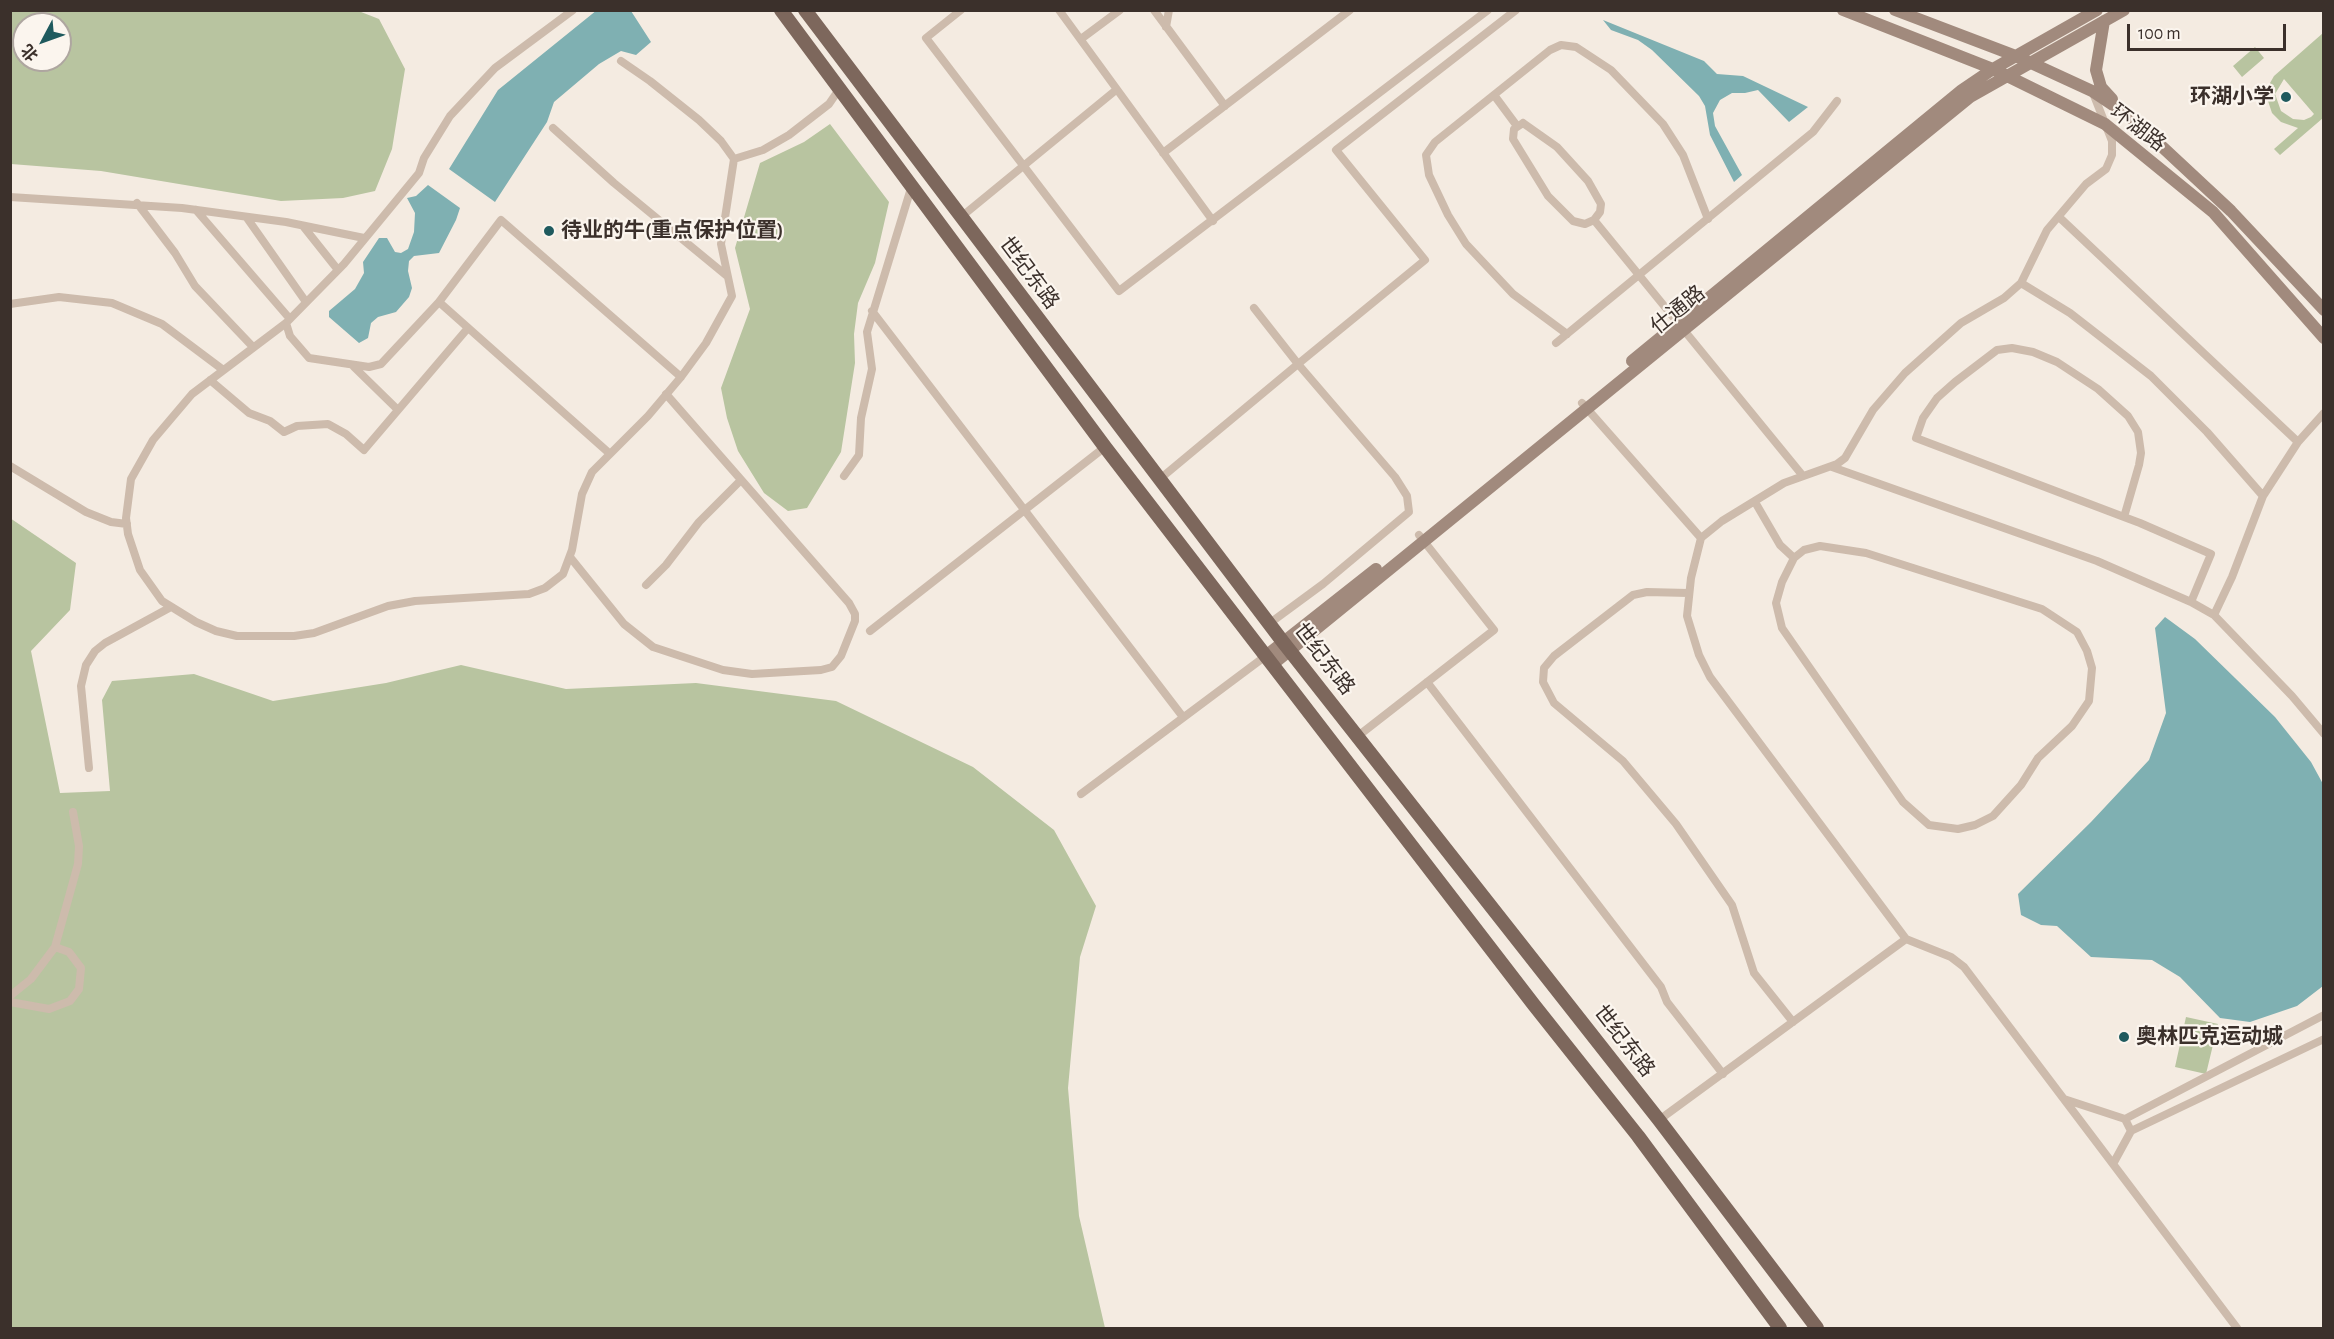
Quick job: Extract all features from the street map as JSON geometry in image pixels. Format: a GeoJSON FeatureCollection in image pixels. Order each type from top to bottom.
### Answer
{"type":"FeatureCollection","features":[{"type":"Feature","properties":{"kind":"main road","name":"世纪东路"},"geometry":{"type":"LineString","coordinates":[[781,10],[1106,447],[1528,997],[1638,1136],[1780,1329]]}},
{"type":"Feature","properties":{"kind":"main road","name":"世纪东路"},"geometry":{"type":"LineString","coordinates":[[805,10],[1286,646],[1659,1120],[1817,1329]]}},
{"type":"Feature","properties":{"kind":"main road"},"geometry":{"type":"LineString","coordinates":[[1638,1136],[1659,1120]]}},
{"type":"Feature","properties":{"kind":"street"},"geometry":{"type":"LineString","coordinates":[[573,10],[495,68],[468,96],[436,137],[419,173],[338,270],[288,321],[192,394],[140,460],[131,479],[127,498],[127,524],[140,570],[152,588],[171,607],[195,622],[237,636],[294,636],[314,633],[388,606],[415,601],[529,594],[555,581],[563,574],[570,557],[582,494],[592,472],[648,416],[681,377],[706,343],[729,306],[732,296],[722,238],[734,159],[721,141],[685,108],[621,61]]}},
{"type":"Feature","properties":{"kind":"street"},"geometry":{"type":"LineString","coordinates":[[961,10],[926,38],[1119,291],[1488,10]]}},
{"type":"Feature","properties":{"kind":"street"},"geometry":{"type":"LineString","coordinates":[[1059,10],[1213,221]]}},
{"type":"Feature","properties":{"kind":"street"},"geometry":{"type":"LineString","coordinates":[[1081,39],[1120,10]]}},
{"type":"Feature","properties":{"kind":"street"},"geometry":{"type":"LineString","coordinates":[[1154,10],[1225,106]]}},
{"type":"Feature","properties":{"kind":"street"},"geometry":{"type":"LineString","coordinates":[[1166,27],[1169,10]]}},
{"type":"Feature","properties":{"kind":"street"},"geometry":{"type":"LineString","coordinates":[[1163,153],[1350,10]]}},
{"type":"Feature","properties":{"kind":"street"},"geometry":{"type":"LineString","coordinates":[[1161,478],[1425,260],[1336,150],[1516,10]]}},
{"type":"Feature","properties":{"kind":"street","name":"环湖路"},"geometry":{"type":"LineString","coordinates":[[1843,10],[1993,69],[2105,124],[2213,212],[2324,338]]}},
{"type":"Feature","properties":{"kind":"street","name":"环湖路"},"geometry":{"type":"LineString","coordinates":[[1894,10],[2016,56],[2092,91],[2127,115],[2231,211],[2324,310]]}},
{"type":"Feature","properties":{"kind":"street","name":"仕通路"},"geometry":{"type":"LineString","coordinates":[[1270,659],[1680,327],[1962,90],[1993,69],[2097,10]]}},
{"type":"Feature","properties":{"kind":"street","name":"仕通路"},"geometry":{"type":"LineString","coordinates":[[1680,327],[1970,97],[2124,10]]}},
{"type":"Feature","properties":{"kind":"street"},"geometry":{"type":"LineString","coordinates":[[2104,21],[2096,70],[2101,87],[2127,115]]}},
{"type":"Feature","properties":{"kind":"street"},"geometry":{"type":"LineString","coordinates":[[1567,334],[1514,294],[1476,255],[1448,215],[1429,175],[1425,159],[1430,148],[1494,95],[1557,46],[1570,45],[1592,55],[1642,99],[1669,132],[1688,166],[1707,219]]}},
{"type":"Feature","properties":{"kind":"street"},"geometry":{"type":"LineString","coordinates":[[734,159],[763,150],[789,135],[829,104],[840,88]]}},
{"type":"Feature","properties":{"kind":"street"},"geometry":{"type":"LineString","coordinates":[[961,217],[1023,163],[1116,90]]}},
{"type":"Feature","properties":{"kind":"street"},"geometry":{"type":"LineString","coordinates":[[2092,91],[2112,141],[2112,155],[2106,168],[2086,184],[2047,230],[2029,272],[2021,283],[2004,298],[1960,323],[1905,373],[1873,410],[1845,458],[1832,467],[1784,483],[1722,521],[1701,538],[1688,593],[1689,627],[1710,677],[1906,939],[1952,957],[1964,967],[2237,1329]]}},
{"type":"Feature","properties":{"kind":"street"},"geometry":{"type":"LineString","coordinates":[[1494,95],[1517,126]]}},
{"type":"Feature","properties":{"kind":"street"},"geometry":{"type":"LineString","coordinates":[[1556,343],[1813,132],[1837,101]]}},
{"type":"Feature","properties":{"kind":"street"},"geometry":{"type":"LineString","coordinates":[[1523,123],[1529,125],[1580,170],[1599,199],[1600,212],[1594,220],[1585,224],[1573,221],[1548,196],[1513,139],[1512,132],[1517,126],[1523,123]]}},
{"type":"Feature","properties":{"kind":"street"},"geometry":{"type":"LineString","coordinates":[[553,128],[614,183],[727,276]]}},
{"type":"Feature","properties":{"kind":"street"},"geometry":{"type":"LineString","coordinates":[[844,476],[859,455],[861,418],[872,369],[867,332],[912,185]]}},
{"type":"Feature","properties":{"kind":"street"},"geometry":{"type":"LineString","coordinates":[[10,196],[137,203],[196,210],[303,226],[364,238]]}},
{"type":"Feature","properties":{"kind":"street"},"geometry":{"type":"LineString","coordinates":[[137,203],[176,253],[195,286],[253,347]]}},
{"type":"Feature","properties":{"kind":"street"},"geometry":{"type":"LineString","coordinates":[[196,210],[288,321],[290,336],[309,358],[354,367],[381,364],[439,302],[501,220],[681,377]]}},
{"type":"Feature","properties":{"kind":"street"},"geometry":{"type":"LineString","coordinates":[[2059,217],[2298,442]]}},
{"type":"Feature","properties":{"kind":"street"},"geometry":{"type":"LineString","coordinates":[[247,218],[306,302]]}},
{"type":"Feature","properties":{"kind":"street"},"geometry":{"type":"LineString","coordinates":[[1594,220],[1803,476]]}},
{"type":"Feature","properties":{"kind":"street"},"geometry":{"type":"LineString","coordinates":[[303,226],[338,270]]}},
{"type":"Feature","properties":{"kind":"street"},"geometry":{"type":"LineString","coordinates":[[2021,283],[2098,334],[2151,376],[2207,432],[2263,496]]}},
{"type":"Feature","properties":{"kind":"street"},"geometry":{"type":"LineString","coordinates":[[10,304],[36,298],[68,297],[112,303],[162,324],[222,369]]}},
{"type":"Feature","properties":{"kind":"street"},"geometry":{"type":"LineString","coordinates":[[439,302],[609,453]]}},
{"type":"Feature","properties":{"kind":"street"},"geometry":{"type":"LineString","coordinates":[[1254,308],[1298,364],[1395,477],[1407,496],[1409,512],[1323,584],[1270,623]]}},
{"type":"Feature","properties":{"kind":"street"},"geometry":{"type":"LineString","coordinates":[[872,311],[1183,717]]}},
{"type":"Feature","properties":{"kind":"street"},"geometry":{"type":"LineString","coordinates":[[210,380],[249,414],[270,421],[284,432],[311,423],[328,424],[346,434],[364,450],[468,328]]}},
{"type":"Feature","properties":{"kind":"street"},"geometry":{"type":"LineString","coordinates":[[2124,517],[2141,453],[2133,422],[2098,389],[2057,362],[2033,352],[2012,348],[1997,350],[1967,370],[1937,398],[1923,418],[1916,438],[2124,517],[2211,554],[2191,602]]}},
{"type":"Feature","properties":{"kind":"street"},"geometry":{"type":"LineString","coordinates":[[354,367],[398,410]]}},
{"type":"Feature","properties":{"kind":"street"},"geometry":{"type":"LineString","coordinates":[[570,557],[624,624],[653,647],[723,670],[805,672],[832,667],[848,642],[855,621],[853,609],[666,394]]}},
{"type":"Feature","properties":{"kind":"street"},"geometry":{"type":"LineString","coordinates":[[1585,405],[1701,538]]}},
{"type":"Feature","properties":{"kind":"street"},"geometry":{"type":"LineString","coordinates":[[2214,615],[2232,577],[2263,496],[2298,442],[2324,413]]}},
{"type":"Feature","properties":{"kind":"street"},"geometry":{"type":"LineString","coordinates":[[870,631],[1106,447]]}},
{"type":"Feature","properties":{"kind":"street"},"geometry":{"type":"LineString","coordinates":[[10,466],[86,512],[111,522],[127,524]]}},
{"type":"Feature","properties":{"kind":"street"},"geometry":{"type":"LineString","coordinates":[[1832,467],[2086,557],[2191,602],[2214,615],[2292,696],[2324,735]]}},
{"type":"Feature","properties":{"kind":"street"},"geometry":{"type":"LineString","coordinates":[[646,585],[666,565],[699,522],[741,480]]}},
{"type":"Feature","properties":{"kind":"street"},"geometry":{"type":"LineString","coordinates":[[1755,502],[1780,545],[1794,558]]}},
{"type":"Feature","properties":{"kind":"street"},"geometry":{"type":"LineString","coordinates":[[1358,736],[1494,630],[1422,538]]}},
{"type":"Feature","properties":{"kind":"street"},"geometry":{"type":"LineString","coordinates":[[1820,546],[1866,553],[2042,609],[2076,632],[2087,651],[2092,668],[2090,701],[2072,726],[2038,758],[2021,785],[1993,816],[1975,825],[1958,829],[1929,825],[1903,802],[1782,628],[1776,603],[1782,582],[1794,558],[1804,549],[1820,546]]}},
{"type":"Feature","properties":{"kind":"street"},"geometry":{"type":"LineString","coordinates":[[1688,593],[1647,592],[1633,595],[1554,656],[1544,668],[1543,682],[1554,703],[1623,761],[1676,824],[1732,905],[1754,973],[1792,1022]]}},
{"type":"Feature","properties":{"kind":"street"},"geometry":{"type":"LineString","coordinates":[[89,768],[81,686],[86,665],[95,651],[105,643],[171,607]]}},
{"type":"Feature","properties":{"kind":"street"},"geometry":{"type":"LineString","coordinates":[[1081,795],[1183,717],[1270,659]]}},
{"type":"Feature","properties":{"kind":"street"},"geometry":{"type":"LineString","coordinates":[[1427,682],[1661,987],[1667,1002],[1723,1074]]}},
{"type":"Feature","properties":{"kind":"street"},"geometry":{"type":"LineString","coordinates":[[10,996],[32,979],[55,947],[78,864],[79,846],[73,812]]}},
{"type":"Feature","properties":{"kind":"street"},"geometry":{"type":"LineString","coordinates":[[1659,1120],[1906,939]]}},
{"type":"Feature","properties":{"kind":"street"},"geometry":{"type":"LineString","coordinates":[[10,1002],[49,1009],[70,1001],[79,989],[81,968],[69,952],[55,947]]}},
{"type":"Feature","properties":{"kind":"street"},"geometry":{"type":"LineString","coordinates":[[2063,1099],[2125,1119],[2324,1015]]}},
{"type":"Feature","properties":{"kind":"street"},"geometry":{"type":"LineString","coordinates":[[2113,1164],[2131,1131],[2324,1039]]}},
{"type":"Feature","properties":{"kind":"street"},"geometry":{"type":"LineString","coordinates":[[2125,1119],[2131,1131]]}},
{"type":"Feature","properties":{"kind":"green space"},"geometry":{"type":"Polygon","coordinates":[[[11,10],[356,10],[379,19],[405,69],[392,149],[375,191],[343,198],[281,201],[101,171],[11,164],[11,10]]]}},
{"type":"Feature","properties":{"kind":"green space"},"geometry":{"type":"Polygon","coordinates":[[[2323,33],[2323,118],[2280,155],[2274,149],[2298,128],[2281,122],[2272,113],[2267,98],[2274,76],[2323,33]],[[2284,79],[2275,94],[2281,111],[2293,119],[2304,120],[2314,114],[2284,79]]]}},
{"type":"Feature","properties":{"kind":"green space"},"geometry":{"type":"Polygon","coordinates":[[[2255,47],[2264,58],[2242,77],[2233,66],[2255,47]]]}},
{"type":"Feature","properties":{"kind":"green space"},"geometry":{"type":"Polygon","coordinates":[[[830,124],[889,202],[875,263],[858,303],[854,334],[855,363],[841,452],[807,508],[788,511],[764,493],[738,451],[727,418],[721,388],[750,309],[735,248],[760,163],[804,142],[830,124]]]}},
{"type":"Feature","properties":{"kind":"green space"},"geometry":{"type":"Polygon","coordinates":[[[10,518],[76,563],[70,610],[31,651],[60,793],[110,791],[102,700],[112,681],[194,674],[273,701],[386,683],[461,665],[566,689],[696,683],[836,701],[973,767],[1054,830],[1096,906],[1080,957],[1068,1088],[1079,1216],[1105,1328],[11,1328],[10,518]]]}},
{"type":"Feature","properties":{"kind":"green space"},"geometry":{"type":"Polygon","coordinates":[[[2186,1017],[2218,1024],[2206,1074],[2175,1067],[2186,1017]]]}},
{"type":"Feature","properties":{"kind":"water"},"geometry":{"type":"Polygon","coordinates":[[[597,10],[631,11],[651,42],[636,55],[621,51],[599,64],[554,102],[547,122],[495,202],[449,169],[498,90],[597,10]]]}},
{"type":"Feature","properties":{"kind":"water"},"geometry":{"type":"Polygon","coordinates":[[[1603,20],[1704,61],[1717,74],[1743,76],[1808,107],[1789,122],[1758,90],[1732,93],[1720,100],[1713,113],[1715,126],[1742,175],[1734,182],[1710,135],[1705,106],[1699,96],[1652,50],[1638,40],[1611,30],[1603,20]]]}},
{"type":"Feature","properties":{"kind":"water"},"geometry":{"type":"Polygon","coordinates":[[[428,185],[460,208],[456,220],[439,253],[414,256],[409,261],[408,271],[412,288],[409,297],[396,312],[378,317],[371,323],[368,338],[359,343],[329,317],[329,311],[355,289],[364,273],[363,262],[379,238],[387,238],[395,252],[401,253],[408,249],[414,232],[415,213],[407,198],[416,196],[428,185]]]}},
{"type":"Feature","properties":{"kind":"water"},"geometry":{"type":"Polygon","coordinates":[[[2165,617],[2195,639],[2275,717],[2311,762],[2323,784],[2323,986],[2297,1006],[2250,1022],[2220,1018],[2180,977],[2152,960],[2091,957],[2057,926],[2041,925],[2021,915],[2018,894],[2091,822],[2149,760],[2166,713],[2155,628],[2165,617]]]}},
{"type":"Feature","properties":{"kind":"place","name":"环湖小学"},"geometry":{"type":"Point","coordinates":[2286,97]}},
{"type":"Feature","properties":{"kind":"place","name":"待业的牛(重点保护位置)"},"geometry":{"type":"Point","coordinates":[549,231]}},
{"type":"Feature","properties":{"kind":"place","name":"奥林匹克运动城"},"geometry":{"type":"Point","coordinates":[2124,1037]}}]}
